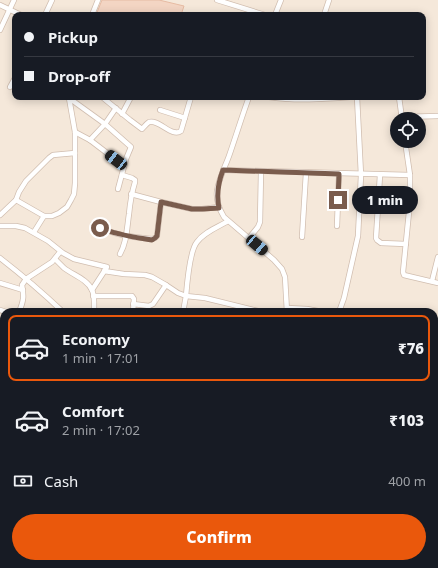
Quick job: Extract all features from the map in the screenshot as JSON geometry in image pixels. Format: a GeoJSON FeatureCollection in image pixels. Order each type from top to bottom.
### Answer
{"type":"FeatureCollection","features":[{"type":"Feature","properties":{"kind":"street"},"geometry":{"type":"LineString","coordinates":[[0,30],[14,0]]}},
{"type":"Feature","properties":{"kind":"street"},"geometry":{"type":"LineString","coordinates":[[46,12],[52,0]]}},
{"type":"Feature","properties":{"kind":"street"},"geometry":{"type":"LineString","coordinates":[[93,12],[98,0]]}},
{"type":"Feature","properties":{"kind":"street"},"geometry":{"type":"LineString","coordinates":[[216,0],[232,2],[257,12]]}},
{"type":"Feature","properties":{"kind":"street"},"geometry":{"type":"LineString","coordinates":[[325,12],[329,0]]}},
{"type":"Feature","properties":{"kind":"street"},"geometry":{"type":"LineString","coordinates":[[276,12],[279,1]]}},
{"type":"Feature","properties":{"kind":"street"},"geometry":{"type":"LineString","coordinates":[[0,5],[14,12]]}},
{"type":"Feature","properties":{"kind":"street"},"geometry":{"type":"LineString","coordinates":[[10,87],[12,83]]}},
{"type":"Feature","properties":{"kind":"street"},"geometry":{"type":"LineString","coordinates":[[16,200],[44,216],[52,216],[67,207],[71,200],[74,194],[75,183],[75,132],[69,100]]}},
{"type":"Feature","properties":{"kind":"street"},"geometry":{"type":"LineString","coordinates":[[72,100],[105,124],[132,147],[124,166],[118,189]]}},
{"type":"Feature","properties":{"kind":"street"},"geometry":{"type":"LineString","coordinates":[[106,100],[142,129],[147,123],[155,122],[177,133],[181,131],[190,100]]}},
{"type":"Feature","properties":{"kind":"street"},"geometry":{"type":"LineString","coordinates":[[122,114],[129,100]]}},
{"type":"Feature","properties":{"kind":"street"},"geometry":{"type":"LineString","coordinates":[[248,100],[223,170],[217,191],[217,201],[224,217],[274,260],[282,269],[285,277],[287,308]]}},
{"type":"Feature","properties":{"kind":"street"},"geometry":{"type":"LineString","coordinates":[[340,308],[358,236],[361,175],[357,100]]}},
{"type":"Feature","properties":{"kind":"street"},"geometry":{"type":"LineString","coordinates":[[399,100],[401,112]]}},
{"type":"Feature","properties":{"kind":"street"},"geometry":{"type":"LineString","coordinates":[[90,140],[105,124],[116,108]]}},
{"type":"Feature","properties":{"kind":"street"},"geometry":{"type":"LineString","coordinates":[[160,110],[185,118]]}},
{"type":"Feature","properties":{"kind":"street"},"geometry":{"type":"LineString","coordinates":[[426,117],[438,116]]}},
{"type":"Feature","properties":{"kind":"street"},"geometry":{"type":"LineString","coordinates":[[75,132],[90,140],[124,166]]}},
{"type":"Feature","properties":{"kind":"street"},"geometry":{"type":"LineString","coordinates":[[406,148],[410,176],[410,202],[403,272],[404,275],[438,282]]}},
{"type":"Feature","properties":{"kind":"street"},"geometry":{"type":"LineString","coordinates":[[0,216],[16,200],[26,181],[37,168],[54,155],[75,153]]}},
{"type":"Feature","properties":{"kind":"street"},"geometry":{"type":"LineString","coordinates":[[223,170],[410,176]]}},
{"type":"Feature","properties":{"kind":"street"},"geometry":{"type":"LineString","coordinates":[[249,238],[260,222],[261,172]]}},
{"type":"Feature","properties":{"kind":"street"},"geometry":{"type":"LineString","coordinates":[[302,237],[306,173]]}},
{"type":"Feature","properties":{"kind":"street"},"geometry":{"type":"LineString","coordinates":[[337,226],[339,174]]}},
{"type":"Feature","properties":{"kind":"street"},"geometry":{"type":"LineString","coordinates":[[380,175],[376,238],[381,243],[406,244]]}},
{"type":"Feature","properties":{"kind":"street"},"geometry":{"type":"LineString","coordinates":[[120,254],[123,249],[126,236],[131,194],[135,180],[122,176]]}},
{"type":"Feature","properties":{"kind":"street"},"geometry":{"type":"LineString","coordinates":[[131,194],[192,209],[219,208]]}},
{"type":"Feature","properties":{"kind":"street"},"geometry":{"type":"LineString","coordinates":[[93,224],[114,233],[152,240],[157,236],[161,202]]}},
{"type":"Feature","properties":{"kind":"street"},"geometry":{"type":"LineString","coordinates":[[34,232],[44,216]]}},
{"type":"Feature","properties":{"kind":"street"},"geometry":{"type":"LineString","coordinates":[[184,308],[194,247],[204,235],[228,221]]}},
{"type":"Feature","properties":{"kind":"street"},"geometry":{"type":"LineString","coordinates":[[0,226],[16,226],[26,228],[48,241],[60,252],[74,259],[107,267],[92,290]]}},
{"type":"Feature","properties":{"kind":"street"},"geometry":{"type":"LineString","coordinates":[[21,308],[24,294],[24,282],[55,259],[60,252]]}},
{"type":"Feature","properties":{"kind":"street"},"geometry":{"type":"LineString","coordinates":[[432,281],[438,257]]}},
{"type":"Feature","properties":{"kind":"street"},"geometry":{"type":"LineString","coordinates":[[0,258],[24,282],[46,295],[59,308]]}},
{"type":"Feature","properties":{"kind":"street"},"geometry":{"type":"LineString","coordinates":[[55,259],[85,282],[92,290],[94,308]]}},
{"type":"Feature","properties":{"kind":"street"},"geometry":{"type":"LineString","coordinates":[[104,272],[145,275],[166,284],[178,293],[186,296],[205,298],[235,308]]}},
{"type":"Feature","properties":{"kind":"street"},"geometry":{"type":"LineString","coordinates":[[0,284],[23,290]]}},
{"type":"Feature","properties":{"kind":"street"},"geometry":{"type":"LineString","coordinates":[[133,304],[149,306],[153,304],[166,284]]}},
{"type":"Feature","properties":{"kind":"street"},"geometry":{"type":"LineString","coordinates":[[93,296],[132,296],[134,299],[133,308]]}},
{"type":"Feature","properties":{"kind":"shaded area"},"geometry":{"type":"Polygon","coordinates":[[[0,0],[438,0],[438,308],[0,308],[0,0]]]}},
{"type":"Feature","properties":{"kind":"building"},"geometry":{"type":"Polygon","coordinates":[[[102,0],[159,0],[184,6],[182,12],[97,12],[102,0]]]}},
{"type":"Feature","properties":{"kind":"route"},"geometry":{"type":"LineString","coordinates":[[100,228],[126,236],[152,240],[157,236],[161,202],[192,209],[219,208],[217,191],[223,170],[339,174],[338,200]]}}]}
